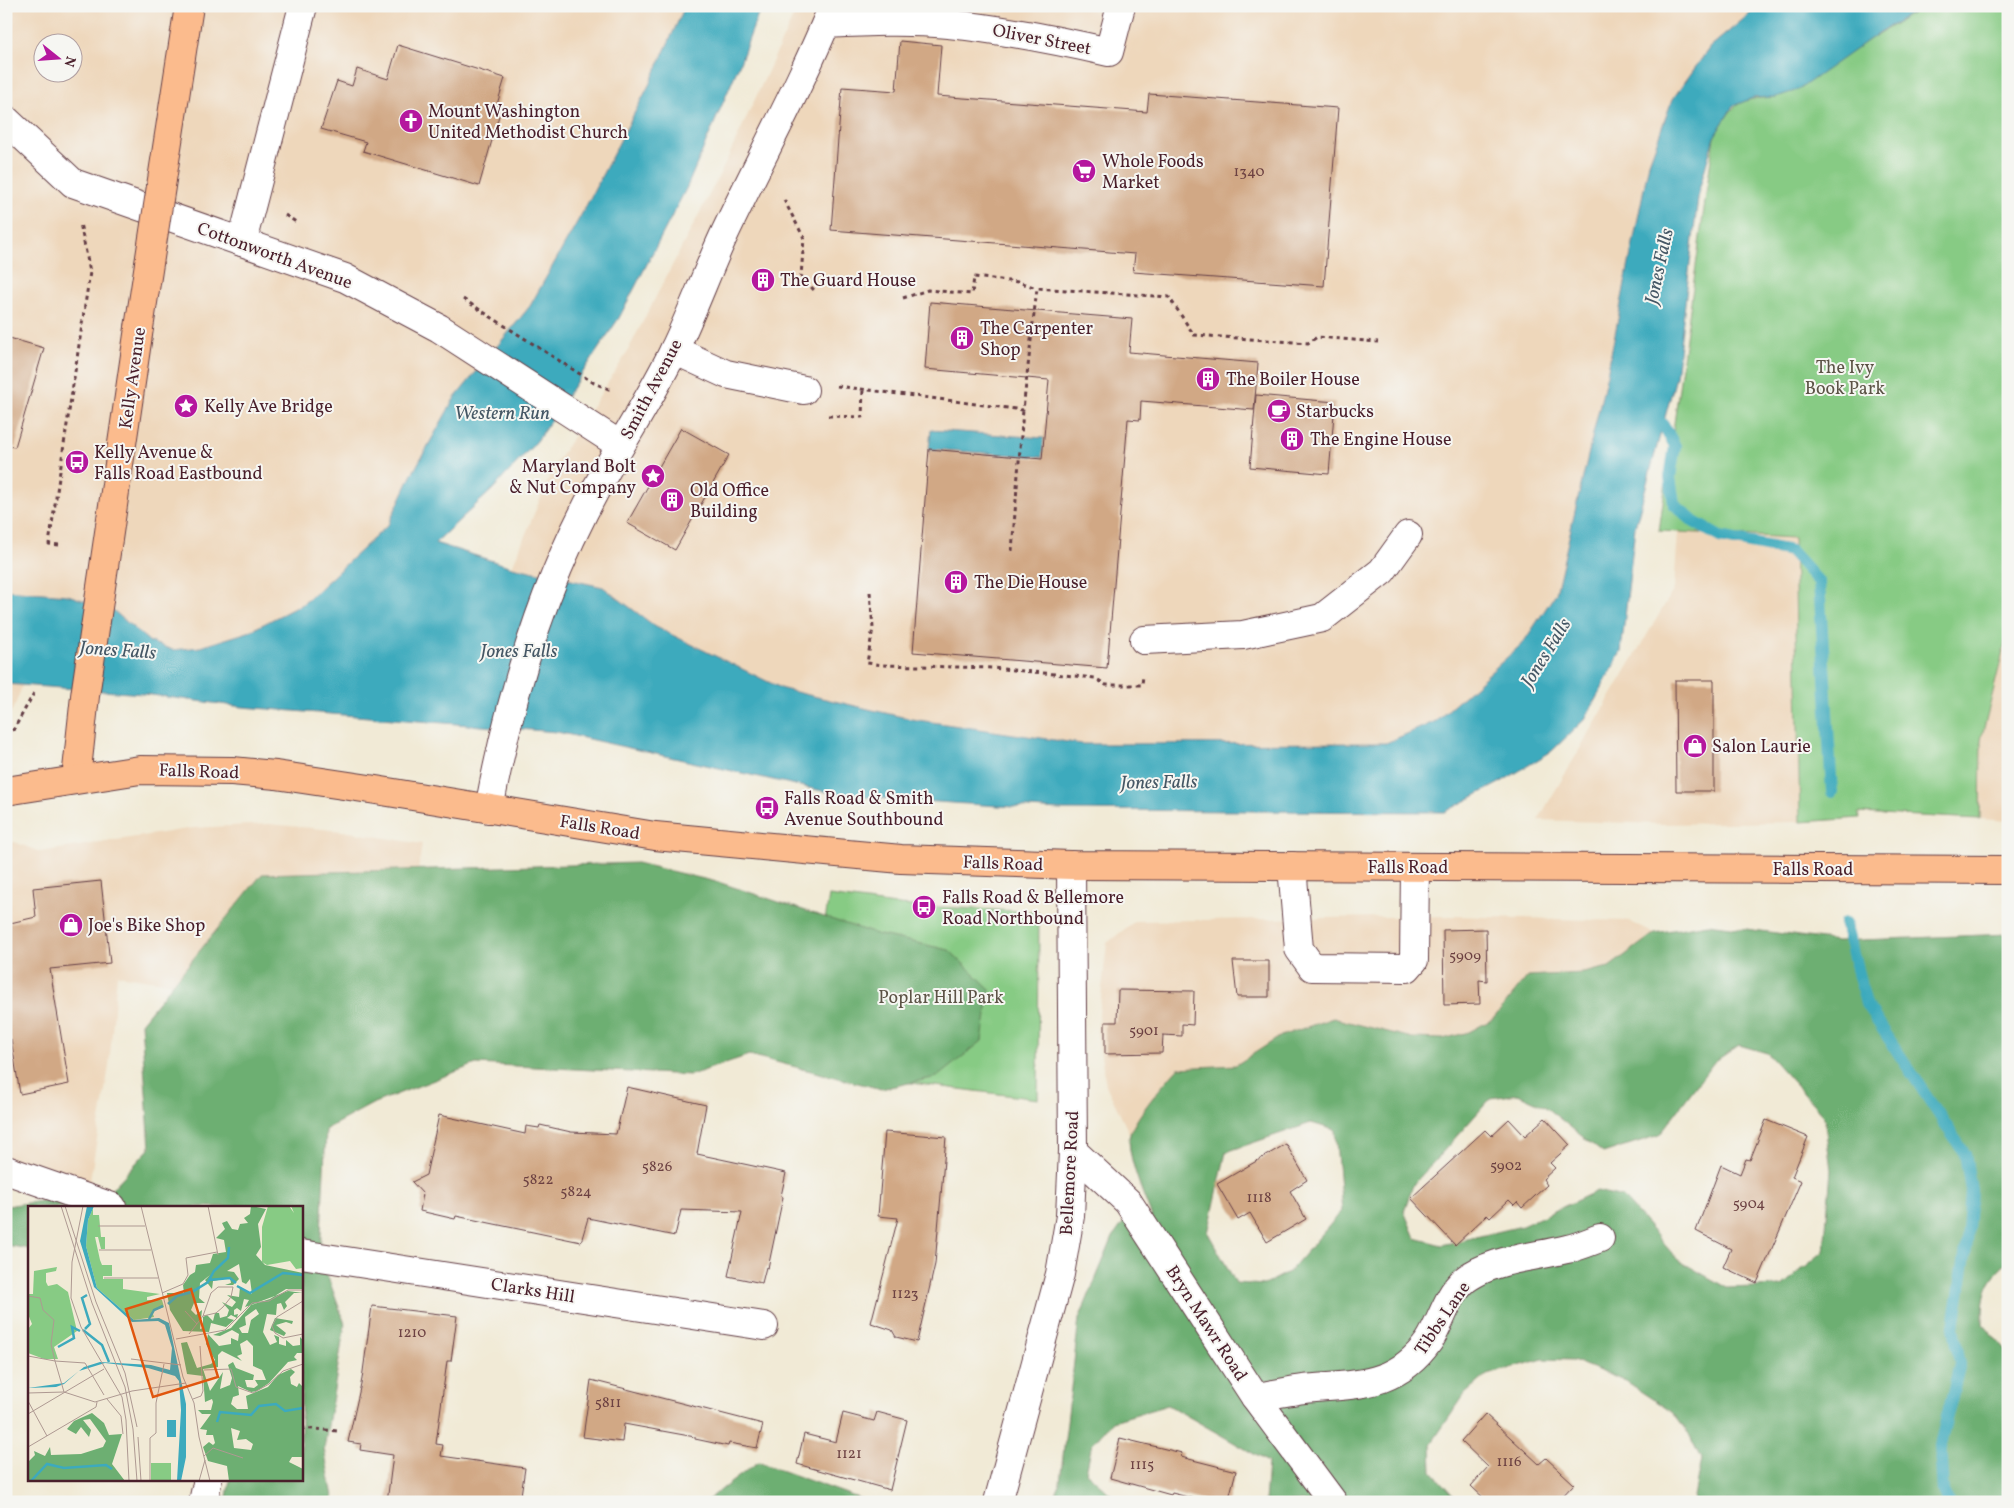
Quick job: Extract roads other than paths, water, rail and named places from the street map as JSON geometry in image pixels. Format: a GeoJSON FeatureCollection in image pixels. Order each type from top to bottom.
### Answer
{"type":"FeatureCollection","features":[{"type":"Feature","properties":{"kind":"main road","name":"Kelly Avenue"},"geometry":{"type":"LineString","coordinates":[[76,779],[85,696],[189,6]]}},
{"type":"Feature","properties":{"kind":"main road","name":"Falls Road"},"geometry":{"type":"LineString","coordinates":[[6,791],[140,770],[276,775],[655,836],[901,859],[1071,865],[2008,870]]}},
{"type":"Feature","properties":{"kind":"street"},"geometry":{"type":"LineString","coordinates":[[242,242],[303,6]]}},
{"type":"Feature","properties":{"kind":"street","name":"Oliver Street"},"geometry":{"type":"LineString","coordinates":[[830,15],[878,21],[946,24],[1034,35],[1109,52],[1121,6]]}},
{"type":"Feature","properties":{"kind":"street","name":"Smith Avenue"},"geometry":{"type":"LineString","coordinates":[[489,809],[499,756],[538,616],[584,511],[674,350],[723,238],[830,15]]}},
{"type":"Feature","properties":{"kind":"street","name":"Cottonworth Avenue"},"geometry":{"type":"LineString","coordinates":[[6,120],[73,184],[345,278],[439,328],[620,445]]}},
{"type":"Feature","properties":{"kind":"street"},"geometry":{"type":"LineString","coordinates":[[674,350],[726,374],[804,390]]}},
{"type":"Feature","properties":{"kind":"street"},"geometry":{"type":"LineString","coordinates":[[1144,640],[1243,635],[1322,618],[1382,571],[1408,536]]}},
{"type":"Feature","properties":{"kind":"street","name":"Bellemore Road"},"geometry":{"type":"LineString","coordinates":[[998,1502],[1060,1274],[1070,1216],[1073,1151],[1071,865]]}},
{"type":"Feature","properties":{"kind":"street"},"geometry":{"type":"LineString","coordinates":[[1292,866],[1299,949],[1312,967],[1407,968],[1414,960],[1415,867]]}},
{"type":"Feature","properties":{"kind":"street","name":"Bryn Mawr Road"},"geometry":{"type":"LineString","coordinates":[[1073,1151],[1128,1202],[1255,1398],[1333,1502]]}},
{"type":"Feature","properties":{"kind":"street"},"geometry":{"type":"LineString","coordinates":[[6,1170],[109,1206]]}},
{"type":"Feature","properties":{"kind":"street","name":"Tibbs Lane"},"geometry":{"type":"LineString","coordinates":[[1255,1398],[1301,1389],[1362,1385],[1386,1378],[1408,1366],[1430,1340],[1454,1294],[1470,1275],[1497,1264],[1568,1249],[1600,1238]]}},
{"type":"Feature","properties":{"kind":"street","name":"Clarks Hill"},"geometry":{"type":"LineString","coordinates":[[302,1254],[764,1326]]}},
{"type":"Feature","properties":{"kind":"street"},"geometry":{"type":"LineString","coordinates":[[203,1502],[208,1480]]}},
{"type":"Feature","properties":{"kind":"water","name":"Jones Falls"},"geometry":{"type":"Polygon","coordinates":[[[685,6],[761,6],[740,63],[687,187],[619,318],[537,441],[493,489],[435,543],[512,567],[603,587],[656,627],[783,689],[911,719],[1082,744],[1386,743],[1436,721],[1523,643],[1556,593],[1607,374],[1649,163],[1672,100],[1710,47],[1759,6],[1924,6],[1880,32],[1798,90],[1776,97],[1753,98],[1733,106],[1714,137],[1699,190],[1676,377],[1635,527],[1621,652],[1585,719],[1552,751],[1501,782],[1445,812],[1060,810],[845,796],[557,732],[243,707],[144,694],[6,684],[6,590],[68,595],[114,611],[150,642],[173,650],[200,647],[248,632],[304,603],[388,525],[411,476],[454,399],[530,306],[585,208],[649,85],[685,6]]]}},
{"type":"Feature","properties":{"kind":"water"},"geometry":{"type":"Polygon","coordinates":[[[931,430],[1044,438],[1043,457],[929,449],[931,430]]]}},
{"type":"Feature","properties":{"kind":"waterway"},"geometry":{"type":"LineString","coordinates":[[1647,417],[1663,424],[1675,446],[1670,477],[1674,504],[1694,522],[1720,537],[1791,551],[1819,582],[1832,792]]}},
{"type":"Feature","properties":{"kind":"waterway"},"geometry":{"type":"LineString","coordinates":[[1845,923],[1866,1004],[1965,1154],[1971,1190],[1967,1242],[1954,1327],[1960,1364],[1940,1445],[1943,1491],[1948,1502]]}},
{"type":"Feature","properties":{"kind":"place","name":"Mount Washington United Methodist Church"},"geometry":{"type":"Point","coordinates":[411,121]}},
{"type":"Feature","properties":{"kind":"place","name":"Whole Foods Market"},"geometry":{"type":"Point","coordinates":[1084,171]}},
{"type":"Feature","properties":{"kind":"place","name":"The Guard House"},"geometry":{"type":"Point","coordinates":[763,280]}},
{"type":"Feature","properties":{"kind":"place","name":"The Carpenter Shop"},"geometry":{"type":"Point","coordinates":[962,338]}},
{"type":"Feature","properties":{"kind":"place","name":"The Boiler House"},"geometry":{"type":"Point","coordinates":[1208,379]}},
{"type":"Feature","properties":{"kind":"place","name":"Kelly Ave Bridge"},"geometry":{"type":"Point","coordinates":[186,406]}},
{"type":"Feature","properties":{"kind":"place","name":"Starbucks"},"geometry":{"type":"Point","coordinates":[1279,411]}},
{"type":"Feature","properties":{"kind":"place","name":"The Engine House"},"geometry":{"type":"Point","coordinates":[1292,439]}},
{"type":"Feature","properties":{"kind":"place","name":"Kelly Avenue & Falls Road Eastbound"},"geometry":{"type":"Point","coordinates":[77,462]}},
{"type":"Feature","properties":{"kind":"place","name":"Maryland Bolt & Nut Company"},"geometry":{"type":"Point","coordinates":[653,476]}},
{"type":"Feature","properties":{"kind":"place","name":"Old Office Building"},"geometry":{"type":"Point","coordinates":[672,500]}},
{"type":"Feature","properties":{"kind":"place","name":"The Die House"},"geometry":{"type":"Point","coordinates":[956,582]}},
{"type":"Feature","properties":{"kind":"place","name":"Salon Laurie"},"geometry":{"type":"Point","coordinates":[1695,746]}},
{"type":"Feature","properties":{"kind":"place","name":"Falls Road & Smith Avenue Southbound"},"geometry":{"type":"Point","coordinates":[767,808]}},
{"type":"Feature","properties":{"kind":"place","name":"Falls Road & Bellemore Road Northbound"},"geometry":{"type":"Point","coordinates":[924,907]}},
{"type":"Feature","properties":{"kind":"place","name":"Joe's Bike Shop"},"geometry":{"type":"Point","coordinates":[71,925]}},
{"type":"Feature","properties":{"kind":"park label","name":"The Ivy Book Park"},"geometry":{"type":"Point","coordinates":[1845,377]}},
{"type":"Feature","properties":{"kind":"park label","name":"Poplar Hill Park"},"geometry":{"type":"Point","coordinates":[941,997]}},
{"type":"Feature","properties":{"kind":"water label","name":"Western Run"},"geometry":{"type":"Point","coordinates":[502,412]}}]}
